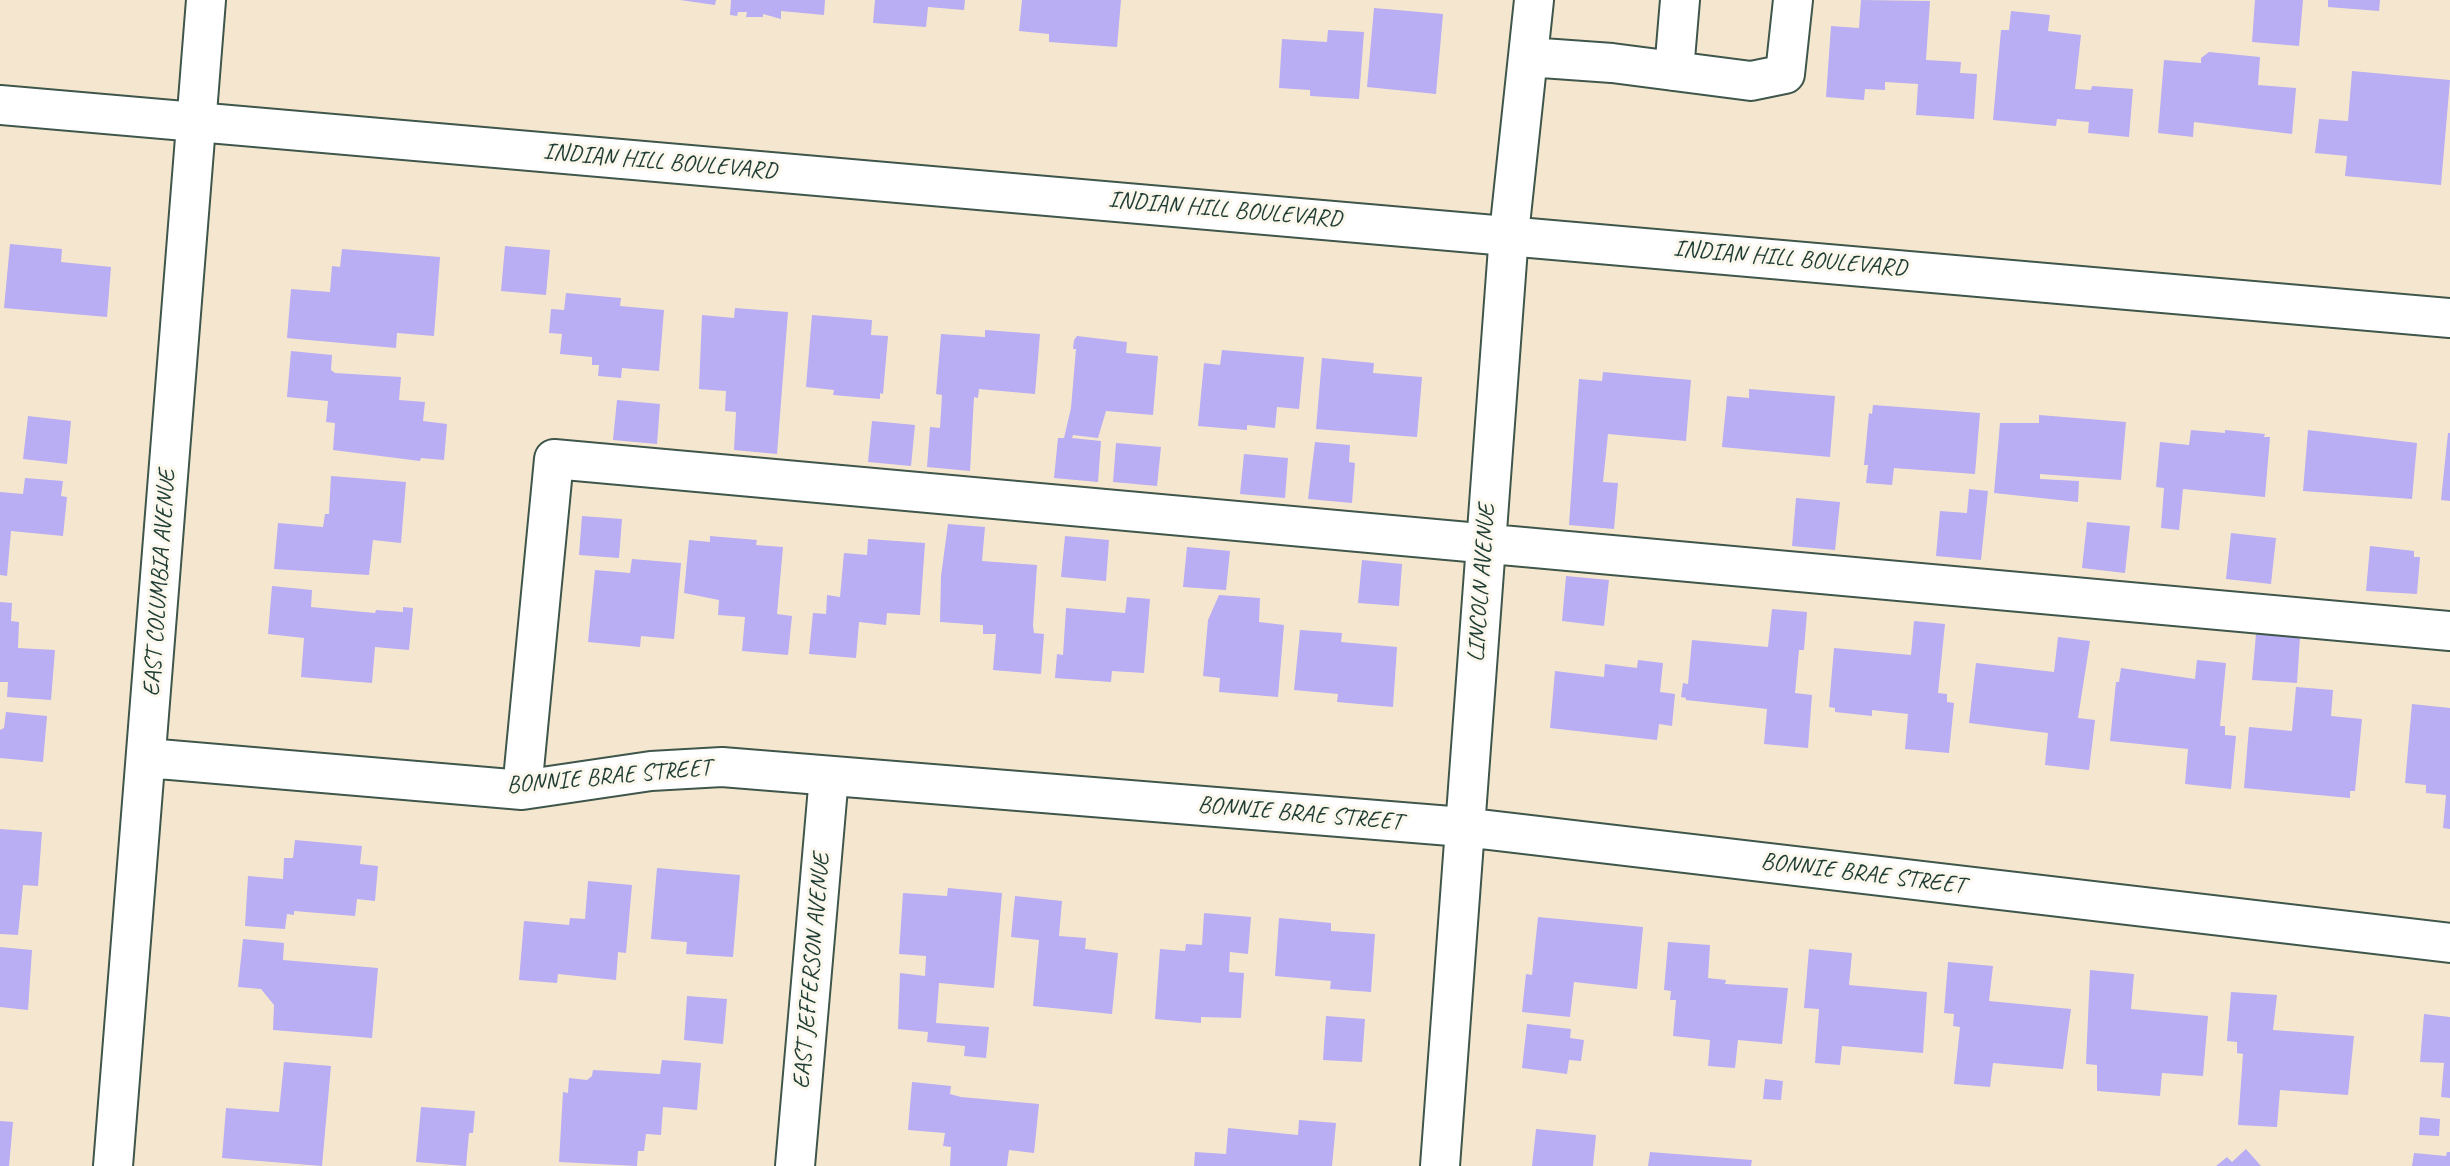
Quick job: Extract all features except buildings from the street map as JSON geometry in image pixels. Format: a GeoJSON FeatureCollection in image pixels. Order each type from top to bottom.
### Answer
{"type":"FeatureCollection","features":[{"type":"Feature","properties":{"kind":"street","name":"EAST COLUMBIA AVENUE"},"geometry":{"type":"LineString","coordinates":[[113,1166],[147,758],[194,122],[206,0]]}},
{"type":"Feature","properties":{"kind":"street","name":"LINCOLN AVENUE"},"geometry":{"type":"LineString","coordinates":[[1440,1166],[1509,234],[1534,0]]}},
{"type":"Feature","properties":{"kind":"street"},"geometry":{"type":"LineString","coordinates":[[1674,71],[1680,0]]}},
{"type":"Feature","properties":{"kind":"street"},"geometry":{"type":"LineString","coordinates":[[1528,57],[1751,80],[1785,74],[1793,0]]}},
{"type":"Feature","properties":{"kind":"street","name":"INDIAN HILL BOULEVARD"},"geometry":{"type":"LineString","coordinates":[[0,105],[1509,234],[2450,318]]}},
{"type":"Feature","properties":{"kind":"street"},"geometry":{"type":"LineString","coordinates":[[522,790],[554,459],[2450,631]]}},
{"type":"Feature","properties":{"kind":"street","name":"BONNIE BRAE STREET"},"geometry":{"type":"LineString","coordinates":[[147,758],[522,790],[651,771],[710,767],[829,776],[1463,827],[2450,943]]}},
{"type":"Feature","properties":{"kind":"street","name":"EAST JEFFERSON AVENUE"},"geometry":{"type":"LineString","coordinates":[[794,1166],[829,776]]}}]}
